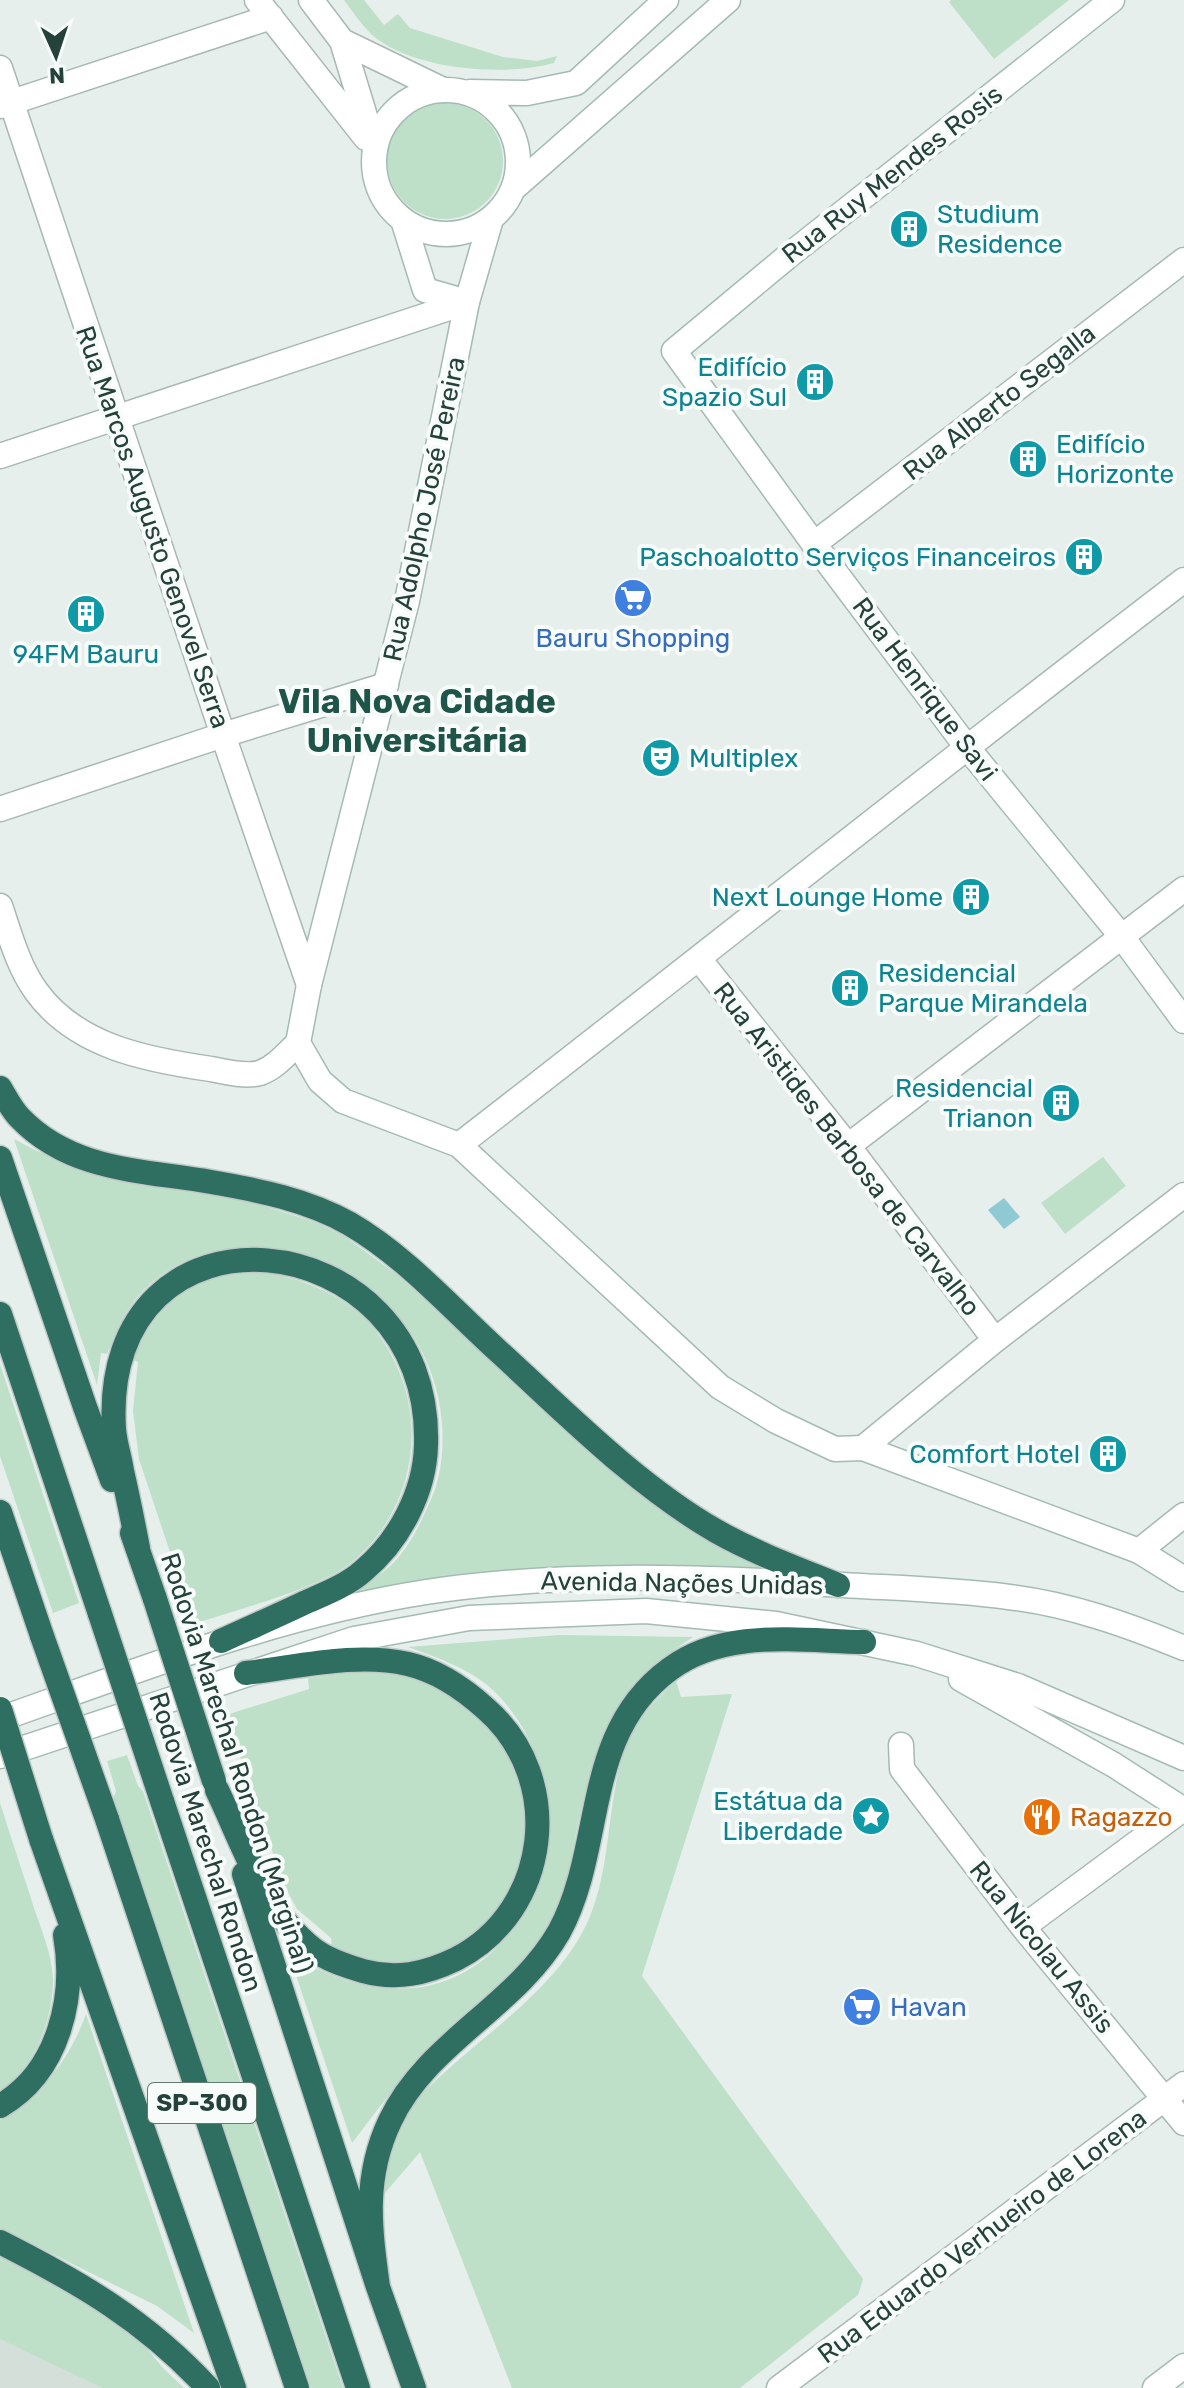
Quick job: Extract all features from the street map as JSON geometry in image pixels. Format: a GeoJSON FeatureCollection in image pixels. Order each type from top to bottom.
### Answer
{"type":"FeatureCollection","features":[{"type":"Feature","properties":{"kind":"highway"},"geometry":{"type":"LineString","coordinates":[[0,1088],[18,1117],[38,1134],[68,1152],[138,1173],[209,1181],[289,1199],[350,1224],[410,1270],[575,1421],[663,1494],[713,1530],[752,1551],[838,1585]]}},
{"type":"Feature","properties":{"kind":"highway","name":"Rodovia Marechal Rondon (Marginal)"},"geometry":{"type":"LineString","coordinates":[[0,1158],[85,1407],[138,1548],[378,2287],[414,2388]]}},
{"type":"Feature","properties":{"kind":"highway"},"geometry":{"type":"LineString","coordinates":[[138,1548],[114,1430],[115,1399],[121,1362],[131,1333],[145,1310],[162,1292],[206,1268],[226,1262],[266,1258],[287,1261],[323,1275],[362,1299],[378,1313],[412,1361],[425,1407],[426,1463],[410,1509],[396,1533],[362,1572],[340,1587],[221,1641]]}},
{"type":"Feature","properties":{"kind":"highway","name":"Rodovia Marechal Rondon"},"geometry":{"type":"LineString","coordinates":[[0,1314],[358,2388]]}},
{"type":"Feature","properties":{"kind":"highway","name":"SP-300"},"geometry":{"type":"LineString","coordinates":[[0,1512],[107,1819],[297,2388]]}},
{"type":"Feature","properties":{"kind":"highway"},"geometry":{"type":"LineString","coordinates":[[378,2287],[369,2220],[370,2198],[373,2174],[390,2121],[405,2094],[425,2069],[522,1980],[559,1931],[572,1900],[603,1772],[629,1712],[648,1688],[670,1669],[694,1654],[721,1645],[752,1640],[864,1642]]}},
{"type":"Feature","properties":{"kind":"highway"},"geometry":{"type":"LineString","coordinates":[[215,1785],[272,1903],[299,1937],[332,1960],[373,1974],[417,1974],[440,1967],[482,1943],[515,1907],[533,1866],[537,1816],[527,1769],[505,1729],[466,1691],[419,1668],[383,1661],[358,1660],[246,1673]]}},
{"type":"Feature","properties":{"kind":"highway"},"geometry":{"type":"LineString","coordinates":[[0,1709],[41,1839],[234,2388]]}},
{"type":"Feature","properties":{"kind":"highway"},"geometry":{"type":"LineString","coordinates":[[0,2106],[29,2082],[46,2059],[60,2029],[65,2007],[69,1959],[52,1866]]}},
{"type":"Feature","properties":{"kind":"highway"},"geometry":{"type":"LineString","coordinates":[[0,2242],[86,2287],[126,2315],[159,2339],[208,2388]]}},
{"type":"Feature","properties":{"kind":"street"},"geometry":{"type":"LineString","coordinates":[[311,0],[342,41],[375,149]]}},
{"type":"Feature","properties":{"kind":"street"},"geometry":{"type":"LineString","coordinates":[[342,41],[454,91],[488,102],[505,119],[516,140],[519,163],[515,187],[505,205],[491,219],[470,230],[447,234],[424,231],[403,220],[389,207],[379,190],[374,171],[375,149],[382,128],[397,109],[418,95],[454,91],[527,93],[576,83],[666,0]]}},
{"type":"Feature","properties":{"kind":"street"},"geometry":{"type":"LineString","coordinates":[[515,187],[728,0]]}},
{"type":"Feature","properties":{"kind":"street","name":"Rua Ruy Mendes Rosis"},"geometry":{"type":"LineString","coordinates":[[674,351],[787,257],[1112,0]]}},
{"type":"Feature","properties":{"kind":"street"},"geometry":{"type":"LineString","coordinates":[[5,104],[264,8],[375,149]]}},
{"type":"Feature","properties":{"kind":"street","name":"Rua Marcos Augusto Genovel Serra"},"geometry":{"type":"LineString","coordinates":[[0,68],[5,104],[116,418],[309,985]]}},
{"type":"Feature","properties":{"kind":"street","name":"Rua Adolpho José Pereira"},"geometry":{"type":"LineString","coordinates":[[298,1043],[309,985],[407,601],[467,302],[491,219]]}},
{"type":"Feature","properties":{"kind":"street"},"geometry":{"type":"LineString","coordinates":[[403,220],[425,290],[467,302]]}},
{"type":"Feature","properties":{"kind":"street","name":"Rua Alberto Segalla"},"geometry":{"type":"LineString","coordinates":[[814,544],[1184,260]]}},
{"type":"Feature","properties":{"kind":"street"},"geometry":{"type":"LineString","coordinates":[[0,456],[467,302]]}},
{"type":"Feature","properties":{"kind":"street","name":"Rua Henrique Savi"},"geometry":{"type":"LineString","coordinates":[[674,351],[966,746],[1122,937],[1184,1021]]}},
{"type":"Feature","properties":{"kind":"street"},"geometry":{"type":"LineString","coordinates":[[459,1145],[966,746],[1184,580]]}},
{"type":"Feature","properties":{"kind":"street"},"geometry":{"type":"LineString","coordinates":[[0,809],[386,685]]}},
{"type":"Feature","properties":{"kind":"street"},"geometry":{"type":"LineString","coordinates":[[848,1146],[1184,889]]}},
{"type":"Feature","properties":{"kind":"street"},"geometry":{"type":"LineString","coordinates":[[0,906],[17,956],[37,992],[68,1022],[104,1045],[146,1058],[256,1074],[275,1066],[298,1043],[320,1081],[343,1101],[459,1145],[720,1387],[776,1421],[835,1449],[863,1448],[1139,1551],[1184,1579]]}},
{"type":"Feature","properties":{"kind":"street","name":"Rua Aristides Barbosa de Carvalho"},"geometry":{"type":"LineString","coordinates":[[699,959],[848,1146],[995,1340]]}},
{"type":"Feature","properties":{"kind":"street"},"geometry":{"type":"LineString","coordinates":[[863,1448],[995,1340],[1184,1195]]}},
{"type":"Feature","properties":{"kind":"street"},"geometry":{"type":"LineString","coordinates":[[1139,1551],[1184,1515]]}},
{"type":"Feature","properties":{"kind":"street","name":"Avenida Nações Unidas"},"geometry":{"type":"LineString","coordinates":[[0,1719],[221,1641],[401,1597],[565,1578],[699,1578],[1010,1597],[1080,1612],[1140,1630],[1184,1648]]}},
{"type":"Feature","properties":{"kind":"street","name":"Avenida Nações Unidas"},"geometry":{"type":"LineString","coordinates":[[0,1756],[246,1673],[368,1636],[469,1618],[588,1611],[660,1612],[776,1624],[917,1654],[1018,1686],[1184,1758]]}},
{"type":"Feature","properties":{"kind":"street","name":"Avenida Nações Unidas"},"geometry":{"type":"LineString","coordinates":[[917,1654],[1114,1765],[1183,1810]]}},
{"type":"Feature","properties":{"kind":"street","name":"Rua Nicolau Assis"},"geometry":{"type":"LineString","coordinates":[[901,1757],[1023,1927],[1175,2091],[1184,2123]]}},
{"type":"Feature","properties":{"kind":"street"},"geometry":{"type":"LineString","coordinates":[[1023,1927],[1183,1810]]}},
{"type":"Feature","properties":{"kind":"street","name":"Rua Eduardo Verhueiro de Lorena"},"geometry":{"type":"LineString","coordinates":[[782,2387],[1175,2091]]}},
{"type":"Feature","properties":{"kind":"street"},"geometry":{"type":"LineString","coordinates":[[1155,2388],[1184,2366]]}},
{"type":"Feature","properties":{"kind":"shaded area"},"geometry":{"type":"Polygon","coordinates":[[[0,2339],[44,2359],[102,2388],[0,2388],[0,2339]]]}},
{"type":"Feature","properties":{"kind":"green space"},"geometry":{"type":"Polygon","coordinates":[[[344,0],[364,0],[384,25],[398,14],[410,28],[503,57],[537,61],[557,56],[554,63],[510,69],[433,63],[409,56],[371,34],[344,0]]]}},
{"type":"Feature","properties":{"kind":"green space"},"geometry":{"type":"Polygon","coordinates":[[[1069,0],[994,59],[949,2],[1069,0]]]}},
{"type":"Feature","properties":{"kind":"green space"},"geometry":{"type":"Polygon","coordinates":[[[445,103],[467,107],[486,120],[499,139],[503,161],[499,183],[486,202],[467,215],[445,219],[423,215],[404,202],[391,183],[387,161],[391,139],[404,120],[423,107],[445,103]]]}},
{"type":"Feature","properties":{"kind":"green space"},"geometry":{"type":"Polygon","coordinates":[[[14,1139],[37,1151],[116,1180],[205,1192],[251,1202],[315,1222],[344,1236],[399,1276],[555,1416],[777,1571],[665,1566],[556,1568],[448,1578],[337,1599],[377,1576],[401,1554],[412,1539],[439,1476],[443,1434],[435,1386],[421,1350],[401,1319],[375,1292],[344,1271],[310,1256],[273,1249],[234,1249],[206,1254],[167,1271],[135,1300],[107,1354],[101,1353],[97,1385],[14,1139]]]}},
{"type":"Feature","properties":{"kind":"green space"},"geometry":{"type":"Polygon","coordinates":[[[1103,1157],[1126,1186],[1065,1234],[1041,1203],[1103,1157]]]}},
{"type":"Feature","properties":{"kind":"green space"},"geometry":{"type":"Polygon","coordinates":[[[252,1268],[320,1289],[345,1303],[371,1324],[401,1376],[409,1405],[412,1434],[409,1462],[402,1490],[390,1516],[373,1541],[352,1562],[338,1572],[300,1589],[194,1624],[139,1459],[133,1411],[138,1362],[133,1360],[152,1323],[178,1296],[211,1278],[252,1268]]]}},
{"type":"Feature","properties":{"kind":"green space"},"geometry":{"type":"Polygon","coordinates":[[[0,1364],[79,1603],[53,1613],[0,1456],[0,1364]]]}},
{"type":"Feature","properties":{"kind":"green space"},"geometry":{"type":"Polygon","coordinates":[[[559,1635],[693,1637],[643,1677],[611,1721],[591,1772],[562,1896],[542,1937],[495,1993],[403,2079],[352,2143],[289,1954],[337,1977],[369,1986],[404,1989],[455,1977],[492,1952],[521,1917],[536,1886],[544,1854],[547,1820],[544,1786],[535,1753],[520,1723],[489,1686],[456,1666],[408,1647],[559,1635]]]}},
{"type":"Feature","properties":{"kind":"green space"},"geometry":{"type":"Polygon","coordinates":[[[360,1671],[401,1676],[438,1688],[470,1709],[496,1735],[514,1767],[524,1803],[524,1841],[513,1882],[501,1906],[466,1941],[412,1963],[374,1963],[332,1947],[331,1938],[297,1909],[283,1883],[226,1715],[309,1689],[308,1678],[360,1671]]]}},
{"type":"Feature","properties":{"kind":"green space"},"geometry":{"type":"Polygon","coordinates":[[[676,1681],[681,1697],[732,1694],[642,1976],[863,2279],[858,2295],[740,2388],[512,2388],[420,2152],[379,2200],[382,2185],[398,2134],[419,2097],[534,1994],[573,1947],[596,1900],[625,1748],[646,1712],[676,1681]]]}},
{"type":"Feature","properties":{"kind":"green space"},"geometry":{"type":"Polygon","coordinates":[[[127,1755],[138,1786],[143,1791],[343,2388],[311,2388],[113,1799],[116,1791],[107,1761],[127,1755]]]}},
{"type":"Feature","properties":{"kind":"green space"},"geometry":{"type":"Polygon","coordinates":[[[0,1803],[46,1943],[53,1979],[50,2011],[40,2042],[23,2070],[0,2091],[0,1803]]]}},
{"type":"Feature","properties":{"kind":"green space"},"geometry":{"type":"Polygon","coordinates":[[[86,2014],[194,2333],[157,2306],[0,2228],[0,2120],[28,2100],[52,2075],[72,2046],[86,2014]]]}},
{"type":"Feature","properties":{"kind":"green space"},"geometry":{"type":"Polygon","coordinates":[[[0,2256],[92,2304],[141,2341],[184,2388],[102,2388],[0,2339],[0,2256]]]}},
{"type":"Feature","properties":{"kind":"water"},"geometry":{"type":"Polygon","coordinates":[[[1004,1198],[1020,1217],[1004,1229],[988,1210],[1004,1198]]]}},
{"type":"Feature","properties":{"kind":"place","name":"Studium Residence"},"geometry":{"type":"Point","coordinates":[909,229]}},
{"type":"Feature","properties":{"kind":"place","name":"Edifício Spazio Sul"},"geometry":{"type":"Point","coordinates":[815,382]}},
{"type":"Feature","properties":{"kind":"place","name":"Edifício Horizonte"},"geometry":{"type":"Point","coordinates":[1028,459]}},
{"type":"Feature","properties":{"kind":"place","name":"Paschoalotto Serviços Financeiros"},"geometry":{"type":"Point","coordinates":[1084,557]}},
{"type":"Feature","properties":{"kind":"place","name":"Bauru Shopping"},"geometry":{"type":"Point","coordinates":[633,598]}},
{"type":"Feature","properties":{"kind":"place","name":"94FM Bauru"},"geometry":{"type":"Point","coordinates":[86,614]}},
{"type":"Feature","properties":{"kind":"place","name":"Multiplex"},"geometry":{"type":"Point","coordinates":[661,758]}},
{"type":"Feature","properties":{"kind":"place","name":"Next Lounge Home"},"geometry":{"type":"Point","coordinates":[971,897]}},
{"type":"Feature","properties":{"kind":"place","name":"Residencial Parque Mirandela"},"geometry":{"type":"Point","coordinates":[850,988]}},
{"type":"Feature","properties":{"kind":"place","name":"Residencial Trianon"},"geometry":{"type":"Point","coordinates":[1061,1103]}},
{"type":"Feature","properties":{"kind":"place","name":"Comfort Hotel"},"geometry":{"type":"Point","coordinates":[1108,1454]}},
{"type":"Feature","properties":{"kind":"place","name":"Estátua da Liberdade"},"geometry":{"type":"Point","coordinates":[871,1816]}},
{"type":"Feature","properties":{"kind":"place","name":"Ragazzo"},"geometry":{"type":"Point","coordinates":[1042,1817]}},
{"type":"Feature","properties":{"kind":"place","name":"Havan"},"geometry":{"type":"Point","coordinates":[862,2007]}},
{"type":"Feature","properties":{"kind":"district","name":"Vila Nova Cidade Universitária"},"geometry":{"type":"Point","coordinates":[417,720]}}]}
